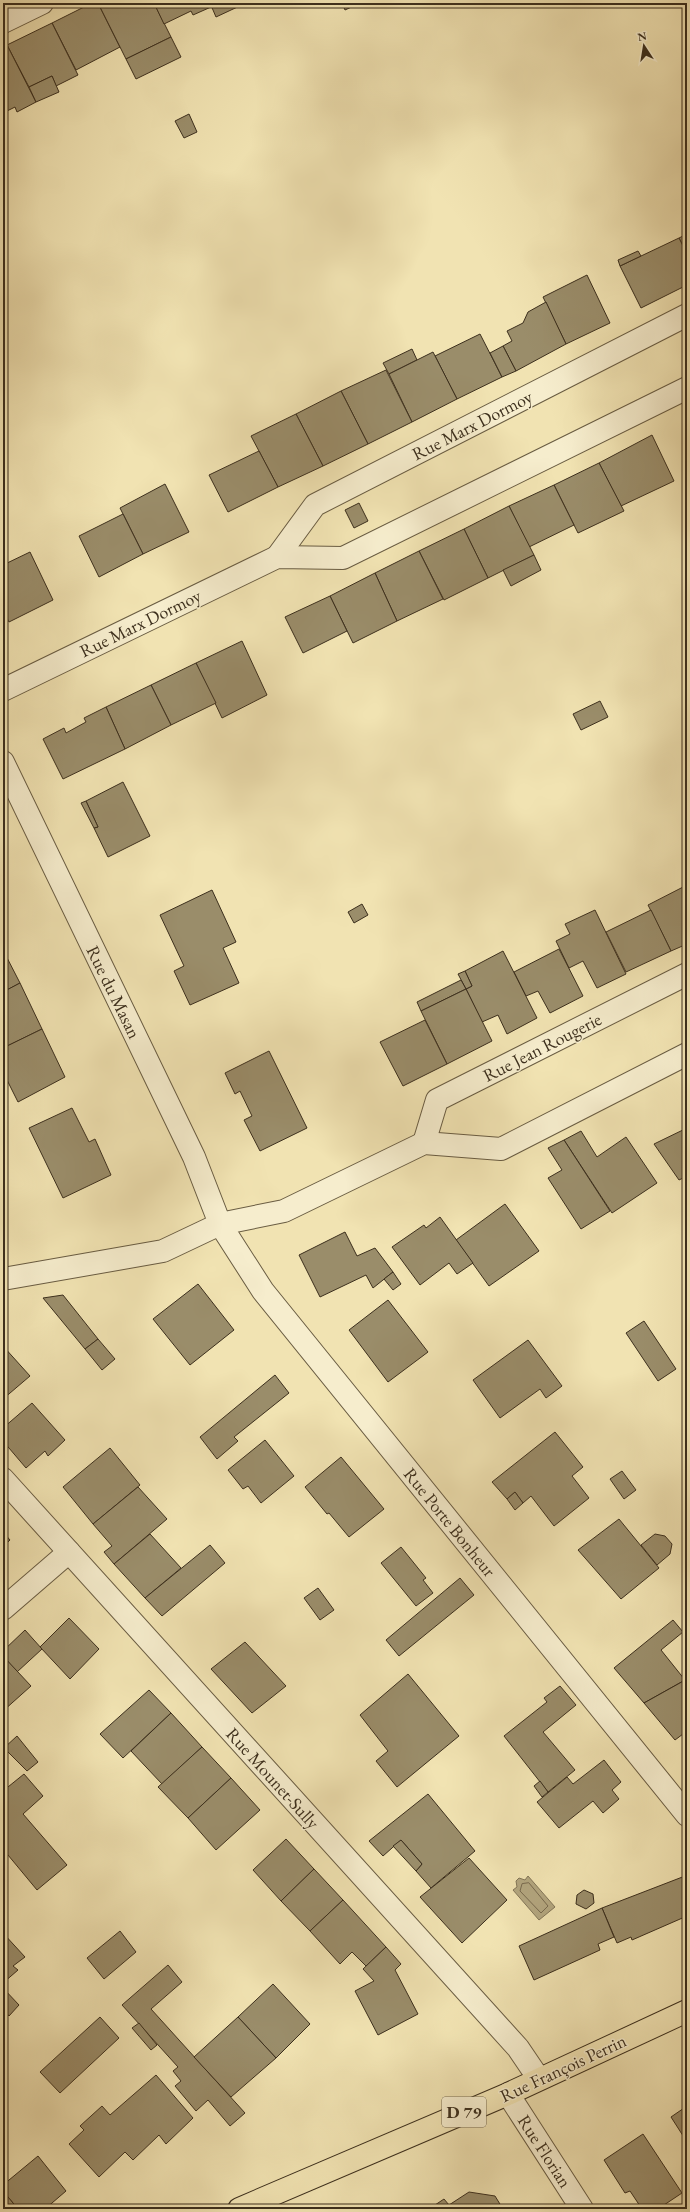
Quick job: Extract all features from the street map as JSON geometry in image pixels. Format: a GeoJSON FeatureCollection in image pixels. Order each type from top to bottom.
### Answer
{"type":"FeatureCollection","features":[{"type":"Feature","properties":{"kind":"main road","name":"Rue François Perrin"},"geometry":{"type":"LineString","coordinates":[[239,2209],[508,2094],[687,2011]]}},
{"type":"Feature","properties":{"kind":"street"},"geometry":{"type":"LineString","coordinates":[[3,22],[42,3]]}},
{"type":"Feature","properties":{"kind":"street","name":"Rue Marx Dormoy"},"geometry":{"type":"LineString","coordinates":[[277,557],[315,505],[687,315]]}},
{"type":"Feature","properties":{"kind":"street","name":"Rue Marx Dormoy"},"geometry":{"type":"LineString","coordinates":[[3,690],[277,557],[343,558],[687,388]]}},
{"type":"Feature","properties":{"kind":"street","name":"Rue du Masan"},"geometry":{"type":"LineString","coordinates":[[3,762],[194,1157],[220,1224]]}},
{"type":"Feature","properties":{"kind":"street","name":"Rue Jean Rougerie"},"geometry":{"type":"LineString","coordinates":[[424,1143],[437,1100],[687,974]]}},
{"type":"Feature","properties":{"kind":"street"},"geometry":{"type":"LineString","coordinates":[[3,1279],[163,1250],[220,1224],[284,1210],[424,1143],[501,1149],[687,1054]]}},
{"type":"Feature","properties":{"kind":"street","name":"Rue Porte Bonheur"},"geometry":{"type":"LineString","coordinates":[[220,1224],[263,1291],[687,1815]]}},
{"type":"Feature","properties":{"kind":"street","name":"Rue Mounet-Sully"},"geometry":{"type":"LineString","coordinates":[[3,1479],[518,2048],[539,2079]]}},
{"type":"Feature","properties":{"kind":"street"},"geometry":{"type":"LineString","coordinates":[[3,1609],[69,1552]]}},
{"type":"Feature","properties":{"kind":"street","name":"Rue Florian"},"geometry":{"type":"LineString","coordinates":[[508,2094],[582,2209]]}},
{"type":"Feature","properties":{"kind":"water"},"geometry":{"type":"Polygon","coordinates":[[[528,1876],[555,1907],[539,1920],[513,1890],[517,1887],[516,1881],[519,1878],[525,1880],[528,1876]]]}},
{"type":"Feature","properties":{"kind":"building"},"geometry":{"type":"Polygon","coordinates":[[[92,3],[98,3],[120,47],[76,70],[52,23],[92,3]]]}},
{"type":"Feature","properties":{"kind":"building"},"geometry":{"type":"Polygon","coordinates":[[[98,3],[154,3],[171,37],[126,59],[98,3]]]}},
{"type":"Feature","properties":{"kind":"building"},"geometry":{"type":"Polygon","coordinates":[[[154,3],[210,3],[211,7],[193,15],[191,11],[164,24],[154,3]]]}},
{"type":"Feature","properties":{"kind":"building"},"geometry":{"type":"Polygon","coordinates":[[[210,3],[246,3],[216,17],[210,3]]]}},
{"type":"Feature","properties":{"kind":"building"},"geometry":{"type":"Polygon","coordinates":[[[342,3],[360,3],[345,10],[342,3]]]}},
{"type":"Feature","properties":{"kind":"building"},"geometry":{"type":"Polygon","coordinates":[[[52,23],[78,75],[56,86],[52,76],[29,87],[7,45],[52,23]]]}},
{"type":"Feature","properties":{"kind":"building"},"geometry":{"type":"Polygon","coordinates":[[[171,37],[181,57],[136,79],[126,59],[171,37]]]}},
{"type":"Feature","properties":{"kind":"building"},"geometry":{"type":"Polygon","coordinates":[[[7,45],[36,102],[17,112],[15,107],[3,113],[3,47],[7,45]]]}},
{"type":"Feature","properties":{"kind":"building"},"geometry":{"type":"Polygon","coordinates":[[[52,76],[59,92],[36,102],[29,87],[52,76]]]}},
{"type":"Feature","properties":{"kind":"building"},"geometry":{"type":"Polygon","coordinates":[[[189,114],[197,132],[184,138],[175,121],[189,114]]]}},
{"type":"Feature","properties":{"kind":"building"},"geometry":{"type":"Polygon","coordinates":[[[687,234],[687,254],[679,238],[687,234]]]}},
{"type":"Feature","properties":{"kind":"building"},"geometry":{"type":"Polygon","coordinates":[[[679,238],[687,254],[687,285],[641,308],[620,266],[679,238]]]}},
{"type":"Feature","properties":{"kind":"building"},"geometry":{"type":"Polygon","coordinates":[[[638,251],[641,256],[620,266],[618,260],[638,251]]]}},
{"type":"Feature","properties":{"kind":"building"},"geometry":{"type":"Polygon","coordinates":[[[587,275],[610,323],[566,344],[543,297],[587,275]]]}},
{"type":"Feature","properties":{"kind":"building"},"geometry":{"type":"Polygon","coordinates":[[[546,302],[566,344],[516,371],[503,346],[512,341],[507,331],[523,323],[528,312],[546,302]]]}},
{"type":"Feature","properties":{"kind":"building"},"geometry":{"type":"Polygon","coordinates":[[[480,334],[502,377],[457,399],[435,356],[480,334]]]}},
{"type":"Feature","properties":{"kind":"building"},"geometry":{"type":"Polygon","coordinates":[[[503,346],[516,371],[502,377],[490,353],[503,346]]]}},
{"type":"Feature","properties":{"kind":"building"},"geometry":{"type":"Polygon","coordinates":[[[412,349],[417,360],[389,374],[383,363],[412,349]]]}},
{"type":"Feature","properties":{"kind":"building"},"geometry":{"type":"Polygon","coordinates":[[[433,352],[457,399],[412,422],[389,374],[433,352]]]}},
{"type":"Feature","properties":{"kind":"building"},"geometry":{"type":"Polygon","coordinates":[[[386,370],[412,422],[368,444],[341,391],[386,370]]]}},
{"type":"Feature","properties":{"kind":"building"},"geometry":{"type":"Polygon","coordinates":[[[341,391],[368,444],[323,466],[296,414],[341,391]]]}},
{"type":"Feature","properties":{"kind":"building"},"geometry":{"type":"Polygon","coordinates":[[[296,414],[323,466],[278,487],[251,436],[296,414]]]}},
{"type":"Feature","properties":{"kind":"building"},"geometry":{"type":"Polygon","coordinates":[[[652,435],[674,481],[621,506],[599,463],[652,435]]]}},
{"type":"Feature","properties":{"kind":"building"},"geometry":{"type":"Polygon","coordinates":[[[259,451],[278,487],[228,512],[209,475],[259,451]]]}},
{"type":"Feature","properties":{"kind":"building"},"geometry":{"type":"Polygon","coordinates":[[[599,463],[624,511],[578,533],[554,485],[599,463]]]}},
{"type":"Feature","properties":{"kind":"building"},"geometry":{"type":"Polygon","coordinates":[[[165,484],[189,532],[143,554],[120,508],[165,484]]]}},
{"type":"Feature","properties":{"kind":"building"},"geometry":{"type":"Polygon","coordinates":[[[554,485],[574,525],[529,547],[509,506],[554,485]]]}},
{"type":"Feature","properties":{"kind":"building"},"geometry":{"type":"Polygon","coordinates":[[[359,503],[368,521],[354,528],[345,510],[359,503]]]}},
{"type":"Feature","properties":{"kind":"building"},"geometry":{"type":"Polygon","coordinates":[[[509,506],[534,555],[488,578],[464,529],[509,506]]]}},
{"type":"Feature","properties":{"kind":"building"},"geometry":{"type":"Polygon","coordinates":[[[123,514],[143,554],[99,577],[79,536],[123,514]]]}},
{"type":"Feature","properties":{"kind":"building"},"geometry":{"type":"Polygon","coordinates":[[[464,529],[488,578],[444,600],[419,551],[464,529]]]}},
{"type":"Feature","properties":{"kind":"building"},"geometry":{"type":"Polygon","coordinates":[[[419,551],[443,599],[397,621],[375,573],[419,551]]]}},
{"type":"Feature","properties":{"kind":"building"},"geometry":{"type":"Polygon","coordinates":[[[30,552],[53,600],[9,622],[3,611],[3,565],[30,552]]]}},
{"type":"Feature","properties":{"kind":"building"},"geometry":{"type":"Polygon","coordinates":[[[534,555],[541,570],[511,586],[503,570],[534,555]]]}},
{"type":"Feature","properties":{"kind":"building"},"geometry":{"type":"Polygon","coordinates":[[[375,573],[397,621],[353,643],[330,596],[375,573]]]}},
{"type":"Feature","properties":{"kind":"building"},"geometry":{"type":"Polygon","coordinates":[[[330,596],[347,631],[303,653],[285,617],[330,596]]]}},
{"type":"Feature","properties":{"kind":"building"},"geometry":{"type":"Polygon","coordinates":[[[242,641],[267,695],[222,718],[196,663],[242,641]]]}},
{"type":"Feature","properties":{"kind":"building"},"geometry":{"type":"Polygon","coordinates":[[[196,663],[216,703],[171,725],[151,685],[196,663]]]}},
{"type":"Feature","properties":{"kind":"building"},"geometry":{"type":"Polygon","coordinates":[[[151,685],[171,725],[125,749],[106,707],[151,685]]]}},
{"type":"Feature","properties":{"kind":"building"},"geometry":{"type":"Polygon","coordinates":[[[600,701],[608,717],[581,730],[573,714],[600,701]]]}},
{"type":"Feature","properties":{"kind":"building"},"geometry":{"type":"Polygon","coordinates":[[[106,707],[125,749],[63,779],[43,739],[64,728],[66,733],[86,722],[84,718],[106,707]]]}},
{"type":"Feature","properties":{"kind":"building"},"geometry":{"type":"Polygon","coordinates":[[[123,782],[150,836],[108,857],[94,828],[98,827],[86,801],[123,782]]]}},
{"type":"Feature","properties":{"kind":"building"},"geometry":{"type":"Polygon","coordinates":[[[86,801],[98,827],[94,828],[81,803],[86,801]]]}},
{"type":"Feature","properties":{"kind":"building"},"geometry":{"type":"Polygon","coordinates":[[[687,885],[687,944],[671,951],[648,905],[687,885]]]}},
{"type":"Feature","properties":{"kind":"building"},"geometry":{"type":"Polygon","coordinates":[[[212,890],[236,942],[223,948],[239,983],[190,1005],[174,971],[184,966],[160,915],[212,890]]]}},
{"type":"Feature","properties":{"kind":"building"},"geometry":{"type":"Polygon","coordinates":[[[362,904],[368,915],[354,923],[348,912],[362,904]]]}},
{"type":"Feature","properties":{"kind":"building"},"geometry":{"type":"Polygon","coordinates":[[[595,910],[626,974],[597,988],[583,961],[569,968],[556,941],[570,934],[565,924],[595,910]]]}},
{"type":"Feature","properties":{"kind":"building"},"geometry":{"type":"Polygon","coordinates":[[[651,910],[671,951],[626,972],[606,932],[651,910]]]}},
{"type":"Feature","properties":{"kind":"building"},"geometry":{"type":"Polygon","coordinates":[[[559,949],[583,996],[550,1013],[538,991],[526,996],[514,972],[559,949]]]}},
{"type":"Feature","properties":{"kind":"building"},"geometry":{"type":"Polygon","coordinates":[[[3,950],[20,983],[3,992],[3,950]]]}},
{"type":"Feature","properties":{"kind":"building"},"geometry":{"type":"Polygon","coordinates":[[[503,951],[537,1018],[507,1034],[498,1015],[482,1022],[466,989],[472,986],[465,971],[503,951]]]}},
{"type":"Feature","properties":{"kind":"building"},"geometry":{"type":"Polygon","coordinates":[[[465,971],[472,986],[466,989],[458,974],[465,971]]]}},
{"type":"Feature","properties":{"kind":"building"},"geometry":{"type":"Polygon","coordinates":[[[461,980],[466,989],[421,1011],[417,1002],[461,980]]]}},
{"type":"Feature","properties":{"kind":"building"},"geometry":{"type":"Polygon","coordinates":[[[20,983],[42,1029],[3,1048],[3,992],[20,983]]]}},
{"type":"Feature","properties":{"kind":"building"},"geometry":{"type":"Polygon","coordinates":[[[466,989],[492,1041],[447,1064],[421,1011],[466,989]]]}},
{"type":"Feature","properties":{"kind":"building"},"geometry":{"type":"Polygon","coordinates":[[[425,1020],[447,1064],[403,1086],[380,1042],[425,1020]]]}},
{"type":"Feature","properties":{"kind":"building"},"geometry":{"type":"Polygon","coordinates":[[[42,1029],[65,1077],[18,1102],[3,1072],[3,1048],[42,1029]]]}},
{"type":"Feature","properties":{"kind":"building"},"geometry":{"type":"Polygon","coordinates":[[[269,1051],[307,1128],[260,1151],[244,1120],[252,1116],[240,1091],[235,1094],[225,1073],[269,1051]]]}},
{"type":"Feature","properties":{"kind":"building"},"geometry":{"type":"Polygon","coordinates":[[[72,1108],[89,1142],[95,1139],[111,1175],[63,1198],[29,1128],[72,1108]]]}},
{"type":"Feature","properties":{"kind":"building"},"geometry":{"type":"Polygon","coordinates":[[[687,1128],[687,1176],[679,1180],[654,1144],[687,1128]]]}},
{"type":"Feature","properties":{"kind":"building"},"geometry":{"type":"Polygon","coordinates":[[[581,1131],[597,1157],[626,1137],[657,1183],[612,1213],[564,1140],[581,1131]]]}},
{"type":"Feature","properties":{"kind":"building"},"geometry":{"type":"Polygon","coordinates":[[[564,1140],[610,1211],[581,1229],[548,1178],[562,1170],[548,1148],[564,1140]]]}},
{"type":"Feature","properties":{"kind":"building"},"geometry":{"type":"Polygon","coordinates":[[[505,1204],[539,1251],[489,1286],[456,1240],[505,1204]]]}},
{"type":"Feature","properties":{"kind":"building"},"geometry":{"type":"Polygon","coordinates":[[[440,1217],[473,1263],[457,1274],[449,1263],[420,1285],[392,1247],[424,1225],[426,1228],[440,1217]]]}},
{"type":"Feature","properties":{"kind":"building"},"geometry":{"type":"Polygon","coordinates":[[[345,1232],[357,1256],[375,1248],[393,1272],[373,1288],[366,1275],[320,1297],[299,1255],[345,1232]]]}},
{"type":"Feature","properties":{"kind":"building"},"geometry":{"type":"Polygon","coordinates":[[[393,1272],[401,1284],[393,1290],[384,1279],[393,1272]]]}},
{"type":"Feature","properties":{"kind":"building"},"geometry":{"type":"Polygon","coordinates":[[[198,1284],[234,1330],[190,1365],[153,1319],[198,1284]]]}},
{"type":"Feature","properties":{"kind":"building"},"geometry":{"type":"Polygon","coordinates":[[[63,1295],[98,1339],[85,1349],[43,1298],[63,1295]]]}},
{"type":"Feature","properties":{"kind":"building"},"geometry":{"type":"Polygon","coordinates":[[[388,1300],[428,1352],[388,1382],[349,1330],[388,1300]]]}},
{"type":"Feature","properties":{"kind":"building"},"geometry":{"type":"Polygon","coordinates":[[[644,1321],[676,1369],[658,1381],[626,1333],[644,1321]]]}},
{"type":"Feature","properties":{"kind":"building"},"geometry":{"type":"Polygon","coordinates":[[[98,1339],[115,1359],[102,1370],[85,1349],[98,1339]]]}},
{"type":"Feature","properties":{"kind":"building"},"geometry":{"type":"Polygon","coordinates":[[[528,1340],[562,1386],[546,1398],[540,1389],[500,1418],[473,1380],[528,1340]]]}},
{"type":"Feature","properties":{"kind":"building"},"geometry":{"type":"Polygon","coordinates":[[[3,1346],[30,1376],[3,1399],[3,1346]]]}},
{"type":"Feature","properties":{"kind":"building"},"geometry":{"type":"Polygon","coordinates":[[[275,1375],[289,1393],[234,1437],[238,1441],[217,1459],[200,1437],[275,1375]]]}},
{"type":"Feature","properties":{"kind":"building"},"geometry":{"type":"Polygon","coordinates":[[[32,1403],[65,1440],[48,1456],[45,1451],[26,1468],[3,1441],[3,1428],[32,1403]]]}},
{"type":"Feature","properties":{"kind":"building"},"geometry":{"type":"Polygon","coordinates":[[[555,1432],[583,1467],[572,1476],[589,1498],[554,1526],[531,1496],[523,1503],[515,1492],[507,1499],[492,1482],[555,1432]]]}},
{"type":"Feature","properties":{"kind":"building"},"geometry":{"type":"Polygon","coordinates":[[[265,1440],[294,1476],[261,1503],[248,1486],[243,1489],[228,1470],[265,1440]]]}},
{"type":"Feature","properties":{"kind":"building"},"geometry":{"type":"Polygon","coordinates":[[[110,1448],[140,1485],[93,1524],[63,1487],[110,1448]]]}},
{"type":"Feature","properties":{"kind":"building"},"geometry":{"type":"Polygon","coordinates":[[[341,1457],[384,1509],[349,1537],[329,1513],[327,1514],[305,1487],[341,1457]]]}},
{"type":"Feature","properties":{"kind":"building"},"geometry":{"type":"Polygon","coordinates":[[[622,1471],[636,1490],[624,1499],[610,1479],[622,1471]]]}},
{"type":"Feature","properties":{"kind":"building"},"geometry":{"type":"Polygon","coordinates":[[[138,1487],[167,1519],[114,1564],[104,1552],[112,1546],[93,1524],[138,1487]]]}},
{"type":"Feature","properties":{"kind":"building"},"geometry":{"type":"Polygon","coordinates":[[[515,1492],[523,1503],[515,1510],[507,1499],[515,1492]]]}},
{"type":"Feature","properties":{"kind":"building"},"geometry":{"type":"Polygon","coordinates":[[[619,1519],[659,1568],[621,1599],[578,1550],[619,1519]]]}},
{"type":"Feature","properties":{"kind":"building"},"geometry":{"type":"Polygon","coordinates":[[[3,1532],[10,1540],[3,1547],[3,1532]]]}},
{"type":"Feature","properties":{"kind":"building"},"geometry":{"type":"Polygon","coordinates":[[[150,1534],[181,1568],[145,1598],[114,1564],[150,1534]]]}},
{"type":"Feature","properties":{"kind":"building"},"geometry":{"type":"Polygon","coordinates":[[[655,1534],[665,1536],[672,1544],[670,1554],[657,1565],[641,1545],[655,1534]]]}},
{"type":"Feature","properties":{"kind":"building"},"geometry":{"type":"Polygon","coordinates":[[[210,1545],[225,1563],[162,1616],[145,1598],[210,1545]]]}},
{"type":"Feature","properties":{"kind":"building"},"geometry":{"type":"Polygon","coordinates":[[[401,1547],[426,1578],[423,1580],[433,1593],[416,1606],[381,1563],[401,1547]]]}},
{"type":"Feature","properties":{"kind":"building"},"geometry":{"type":"Polygon","coordinates":[[[460,1578],[474,1595],[399,1656],[386,1640],[460,1578]]]}},
{"type":"Feature","properties":{"kind":"building"},"geometry":{"type":"Polygon","coordinates":[[[318,1588],[334,1610],[320,1620],[304,1598],[318,1588]]]}},
{"type":"Feature","properties":{"kind":"building"},"geometry":{"type":"Polygon","coordinates":[[[69,1618],[99,1649],[70,1679],[40,1647],[69,1618]]]}},
{"type":"Feature","properties":{"kind":"building"},"geometry":{"type":"Polygon","coordinates":[[[673,1620],[683,1632],[661,1650],[685,1680],[644,1703],[614,1668],[673,1620]]]}},
{"type":"Feature","properties":{"kind":"building"},"geometry":{"type":"Polygon","coordinates":[[[25,1630],[42,1649],[17,1672],[3,1656],[3,1651],[25,1630]]]}},
{"type":"Feature","properties":{"kind":"building"},"geometry":{"type":"Polygon","coordinates":[[[245,1642],[286,1686],[252,1713],[211,1669],[245,1642]]]}},
{"type":"Feature","properties":{"kind":"building"},"geometry":{"type":"Polygon","coordinates":[[[3,1656],[31,1686],[3,1711],[3,1656]]]}},
{"type":"Feature","properties":{"kind":"building"},"geometry":{"type":"Polygon","coordinates":[[[408,1674],[459,1736],[397,1787],[376,1761],[388,1751],[360,1715],[408,1674]]]}},
{"type":"Feature","properties":{"kind":"building"},"geometry":{"type":"Polygon","coordinates":[[[687,1679],[687,1731],[675,1740],[644,1703],[687,1679]]]}},
{"type":"Feature","properties":{"kind":"building"},"geometry":{"type":"Polygon","coordinates":[[[560,1686],[576,1705],[543,1732],[575,1770],[548,1792],[504,1736],[547,1702],[544,1698],[560,1686]]]}},
{"type":"Feature","properties":{"kind":"building"},"geometry":{"type":"Polygon","coordinates":[[[149,1690],[171,1713],[123,1758],[100,1734],[149,1690]]]}},
{"type":"Feature","properties":{"kind":"building"},"geometry":{"type":"Polygon","coordinates":[[[171,1713],[202,1747],[162,1784],[131,1751],[171,1713]]]}},
{"type":"Feature","properties":{"kind":"building"},"geometry":{"type":"Polygon","coordinates":[[[17,1736],[38,1762],[27,1771],[4,1748],[17,1736]]]}},
{"type":"Feature","properties":{"kind":"building"},"geometry":{"type":"Polygon","coordinates":[[[202,1747],[231,1778],[188,1818],[158,1787],[202,1747]]]}},
{"type":"Feature","properties":{"kind":"building"},"geometry":{"type":"Polygon","coordinates":[[[604,1760],[621,1782],[612,1790],[619,1799],[603,1813],[593,1801],[559,1828],[537,1802],[567,1777],[573,1784],[604,1760]]]}},
{"type":"Feature","properties":{"kind":"building"},"geometry":{"type":"Polygon","coordinates":[[[24,1774],[43,1796],[23,1814],[67,1865],[37,1890],[3,1849],[3,1791],[24,1774]]]}},
{"type":"Feature","properties":{"kind":"building"},"geometry":{"type":"Polygon","coordinates":[[[231,1778],[260,1810],[216,1850],[188,1818],[231,1778]]]}},
{"type":"Feature","properties":{"kind":"building"},"geometry":{"type":"Polygon","coordinates":[[[540,1781],[548,1792],[542,1797],[534,1786],[540,1781]]]}},
{"type":"Feature","properties":{"kind":"building"},"geometry":{"type":"Polygon","coordinates":[[[428,1794],[475,1851],[431,1888],[416,1871],[422,1864],[401,1840],[383,1856],[369,1841],[428,1794]]]}},
{"type":"Feature","properties":{"kind":"building"},"geometry":{"type":"Polygon","coordinates":[[[286,1839],[314,1869],[281,1901],[253,1870],[286,1839]]]}},
{"type":"Feature","properties":{"kind":"building"},"geometry":{"type":"Polygon","coordinates":[[[401,1840],[422,1864],[416,1871],[393,1846],[401,1840]]]}},
{"type":"Feature","properties":{"kind":"building"},"geometry":{"type":"Polygon","coordinates":[[[469,1858],[507,1900],[462,1943],[420,1897],[469,1858]]]}},
{"type":"Feature","properties":{"kind":"building"},"geometry":{"type":"Polygon","coordinates":[[[314,1869],[343,1900],[310,1931],[281,1901],[314,1869]]]}},
{"type":"Feature","properties":{"kind":"building"},"geometry":{"type":"Polygon","coordinates":[[[685,1876],[687,1881],[687,1916],[632,1940],[631,1937],[617,1943],[602,1908],[685,1876]]]}},
{"type":"Feature","properties":{"kind":"building"},"geometry":{"type":"Polygon","coordinates":[[[584,1890],[593,1894],[594,1903],[586,1909],[576,1904],[577,1895],[584,1890]]]}},
{"type":"Feature","properties":{"kind":"building"},"geometry":{"type":"Polygon","coordinates":[[[343,1900],[386,1947],[366,1966],[352,1952],[340,1964],[310,1931],[343,1900]]]}},
{"type":"Feature","properties":{"kind":"building"},"geometry":{"type":"Polygon","coordinates":[[[602,1908],[614,1937],[598,1944],[600,1950],[534,1980],[519,1946],[602,1908]]]}},
{"type":"Feature","properties":{"kind":"building"},"geometry":{"type":"Polygon","coordinates":[[[120,1931],[136,1952],[104,1979],[87,1958],[120,1931]]]}},
{"type":"Feature","properties":{"kind":"building"},"geometry":{"type":"Polygon","coordinates":[[[3,1933],[25,1957],[13,1966],[18,1970],[3,1983],[3,1933]]]}},
{"type":"Feature","properties":{"kind":"building"},"geometry":{"type":"Polygon","coordinates":[[[386,1947],[401,1964],[395,1970],[418,2014],[378,2035],[355,1991],[374,1981],[363,1969],[386,1947]]]}},
{"type":"Feature","properties":{"kind":"building"},"geometry":{"type":"Polygon","coordinates":[[[168,1965],[182,1982],[151,2009],[245,2113],[230,2126],[208,2100],[196,2111],[175,2086],[181,2081],[173,2071],[178,2067],[122,2005],[168,1965]]]}},
{"type":"Feature","properties":{"kind":"building"},"geometry":{"type":"Polygon","coordinates":[[[273,1984],[310,2024],[276,2058],[238,2017],[273,1984]]]}},
{"type":"Feature","properties":{"kind":"building"},"geometry":{"type":"Polygon","coordinates":[[[3,1988],[19,2005],[9,2016],[3,2009],[3,1988]]]}},
{"type":"Feature","properties":{"kind":"building"},"geometry":{"type":"Polygon","coordinates":[[[100,2017],[119,2038],[60,2093],[40,2072],[100,2017]]]}},
{"type":"Feature","properties":{"kind":"building"},"geometry":{"type":"Polygon","coordinates":[[[238,2017],[276,2058],[231,2097],[194,2057],[238,2017]]]}},
{"type":"Feature","properties":{"kind":"building"},"geometry":{"type":"Polygon","coordinates":[[[139,2023],[157,2045],[151,2050],[132,2028],[139,2023]]]}},
{"type":"Feature","properties":{"kind":"building"},"geometry":{"type":"Polygon","coordinates":[[[156,2075],[193,2118],[166,2144],[159,2135],[133,2160],[125,2152],[99,2177],[69,2144],[84,2130],[80,2126],[102,2106],[110,2115],[156,2075]]]}},
{"type":"Feature","properties":{"kind":"building"},"geometry":{"type":"Polygon","coordinates":[[[687,2106],[687,2142],[671,2117],[687,2106]]]}},
{"type":"Feature","properties":{"kind":"building"},"geometry":{"type":"Polygon","coordinates":[[[643,2134],[682,2193],[658,2209],[642,2209],[630,2191],[625,2193],[604,2160],[643,2134]]]}},
{"type":"Feature","properties":{"kind":"building"},"geometry":{"type":"Polygon","coordinates":[[[38,2156],[66,2191],[45,2209],[18,2209],[3,2191],[3,2185],[38,2156]]]}},
{"type":"Feature","properties":{"kind":"building"},"geometry":{"type":"Polygon","coordinates":[[[3,2191],[18,2209],[3,2209],[3,2191]]]}},
{"type":"Feature","properties":{"kind":"building"},"geometry":{"type":"Polygon","coordinates":[[[469,2192],[495,2196],[503,2209],[429,2209],[444,2199],[449,2205],[469,2192]]]}}]}
